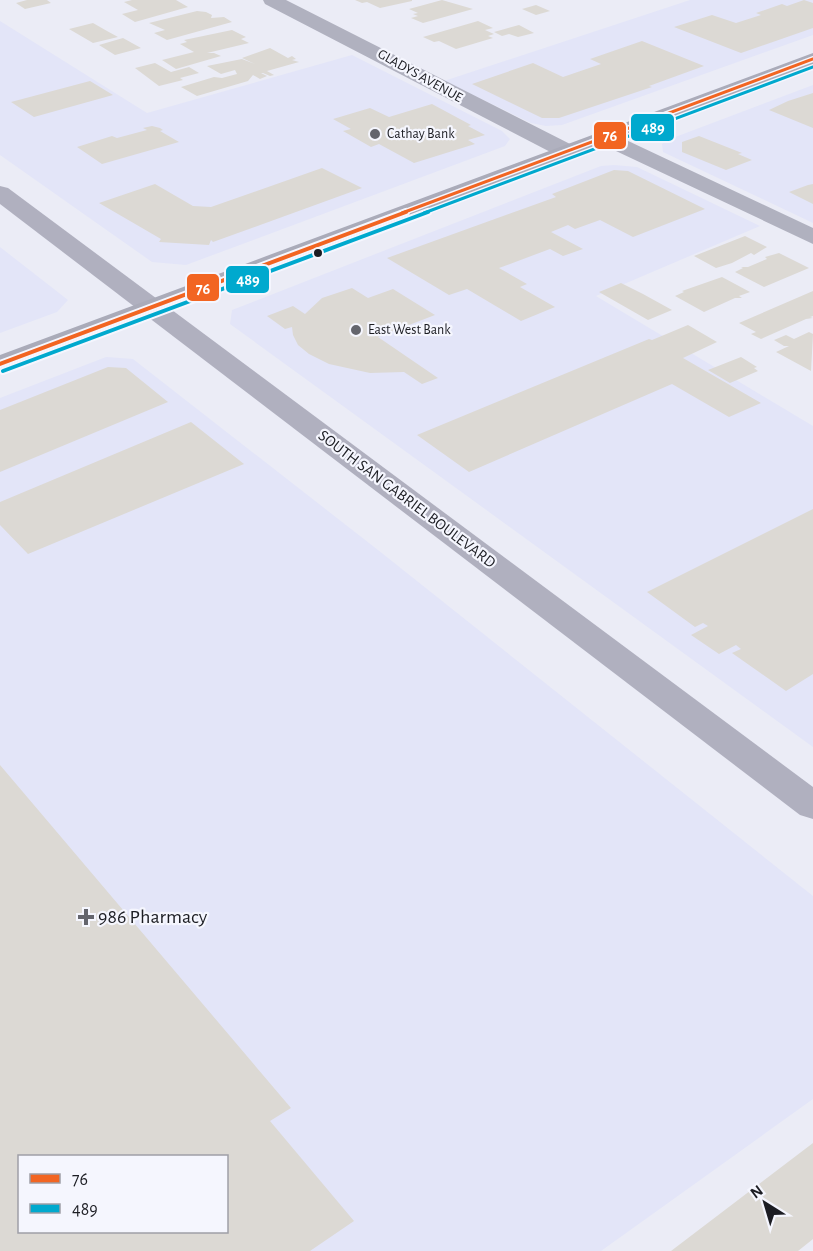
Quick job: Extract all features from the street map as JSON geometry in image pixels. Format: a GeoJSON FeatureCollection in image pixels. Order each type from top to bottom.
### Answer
{"type":"FeatureCollection","features":[{"type":"Feature","properties":{"kind":"main road"},"geometry":{"type":"LineString","coordinates":[[0,364],[608,138],[813,59]]}},
{"type":"Feature","properties":{"kind":"main road","name":"SOUTH SAN GABRIEL BOULEVARD"},"geometry":{"type":"LineString","coordinates":[[0,193],[153,306],[813,806]]}},
{"type":"Feature","properties":{"kind":"street","name":"GLADYS AVENUE"},"geometry":{"type":"LineString","coordinates":[[272,0],[390,58],[430,83],[568,153]]}},
{"type":"Feature","properties":{"kind":"street"},"geometry":{"type":"LineString","coordinates":[[608,138],[813,237]]}},
{"type":"Feature","properties":{"kind":"shaded area"},"geometry":{"type":"Polygon","coordinates":[[[690,0],[813,0],[813,35],[562,125],[546,126],[531,123],[444,81],[690,0]]]}},
{"type":"Feature","properties":{"kind":"shaded area"},"geometry":{"type":"Polygon","coordinates":[[[0,21],[147,113],[352,55],[502,131],[510,139],[505,146],[186,265],[152,262],[0,155],[0,21]]]}},
{"type":"Feature","properties":{"kind":"shaded area"},"geometry":{"type":"Polygon","coordinates":[[[813,85],[813,223],[663,152],[662,144],[670,139],[813,85]]]}},
{"type":"Feature","properties":{"kind":"shaded area"},"geometry":{"type":"Polygon","coordinates":[[[601,166],[637,167],[760,226],[596,296],[813,426],[813,747],[230,324],[232,310],[601,166]]]}},
{"type":"Feature","properties":{"kind":"shaded area"},"geometry":{"type":"Polygon","coordinates":[[[0,247],[68,300],[57,312],[0,333],[0,247]]]}},
{"type":"Feature","properties":{"kind":"shaded area"},"geometry":{"type":"Polygon","coordinates":[[[106,357],[133,359],[378,550],[813,896],[813,1099],[601,1251],[0,1251],[0,398],[106,357]]]}},
{"type":"Feature","properties":{"kind":"building"},"geometry":{"type":"Polygon","coordinates":[[[27,0],[47,0],[51,3],[25,9],[16,3],[27,0]]]}},
{"type":"Feature","properties":{"kind":"building"},"geometry":{"type":"Polygon","coordinates":[[[176,0],[188,7],[135,22],[122,14],[138,10],[124,2],[176,0]]]}},
{"type":"Feature","properties":{"kind":"building"},"geometry":{"type":"Polygon","coordinates":[[[355,0],[412,0],[412,1],[380,8],[355,0]]]}},
{"type":"Feature","properties":{"kind":"building"},"geometry":{"type":"Polygon","coordinates":[[[442,0],[473,9],[423,23],[411,18],[418,16],[413,14],[418,13],[409,9],[442,0]]]}},
{"type":"Feature","properties":{"kind":"building"},"geometry":{"type":"Polygon","coordinates":[[[804,0],[813,3],[813,28],[741,53],[674,27],[712,15],[736,23],[761,15],[756,13],[782,4],[787,6],[804,0]]]}},
{"type":"Feature","properties":{"kind":"building"},"geometry":{"type":"Polygon","coordinates":[[[536,5],[550,11],[536,15],[522,9],[536,5]]]}},
{"type":"Feature","properties":{"kind":"building"},"geometry":{"type":"Polygon","coordinates":[[[197,11],[212,15],[211,18],[224,17],[232,22],[167,40],[154,33],[165,30],[149,23],[197,11]]]}},
{"type":"Feature","properties":{"kind":"building"},"geometry":{"type":"Polygon","coordinates":[[[478,21],[493,28],[485,30],[494,34],[488,36],[493,38],[456,49],[423,37],[478,21]]]}},
{"type":"Feature","properties":{"kind":"building"},"geometry":{"type":"Polygon","coordinates":[[[93,23],[118,37],[93,43],[69,29],[93,23]]]}},
{"type":"Feature","properties":{"kind":"building"},"geometry":{"type":"Polygon","coordinates":[[[519,25],[534,33],[518,37],[509,34],[502,36],[494,32],[519,25]]]}},
{"type":"Feature","properties":{"kind":"building"},"geometry":{"type":"Polygon","coordinates":[[[232,30],[246,37],[241,39],[249,43],[207,53],[221,56],[176,69],[162,60],[194,52],[180,44],[187,42],[184,40],[232,30]]]}},
{"type":"Feature","properties":{"kind":"building"},"geometry":{"type":"Polygon","coordinates":[[[123,38],[141,48],[115,55],[99,45],[123,38]]]}},
{"type":"Feature","properties":{"kind":"building"},"geometry":{"type":"Polygon","coordinates":[[[642,41],[704,66],[649,86],[652,87],[559,118],[542,118],[472,84],[533,63],[563,77],[601,64],[590,59],[642,41]]]}},
{"type":"Feature","properties":{"kind":"building"},"geometry":{"type":"Polygon","coordinates":[[[270,48],[288,58],[292,56],[296,59],[292,60],[299,62],[267,71],[274,75],[261,73],[267,76],[260,79],[253,75],[248,81],[197,96],[181,87],[214,77],[222,78],[237,74],[235,70],[221,74],[207,66],[242,59],[255,64],[242,58],[270,48]]]}},
{"type":"Feature","properties":{"kind":"building"},"geometry":{"type":"Polygon","coordinates":[[[155,63],[171,72],[189,67],[199,73],[159,86],[135,68],[155,63]]]}},
{"type":"Feature","properties":{"kind":"building"},"geometry":{"type":"Polygon","coordinates":[[[90,81],[113,95],[34,117],[11,102],[90,81]]]}},
{"type":"Feature","properties":{"kind":"building"},"geometry":{"type":"Polygon","coordinates":[[[813,93],[813,128],[769,110],[788,101],[813,93]]]}},
{"type":"Feature","properties":{"kind":"building"},"geometry":{"type":"Polygon","coordinates":[[[432,104],[485,135],[468,140],[475,144],[414,163],[379,144],[371,147],[343,131],[351,129],[333,119],[370,108],[389,117],[432,104]]]}},
{"type":"Feature","properties":{"kind":"building"},"geometry":{"type":"Polygon","coordinates":[[[152,126],[160,128],[163,130],[160,131],[179,142],[102,164],[77,147],[112,136],[117,138],[147,130],[143,128],[152,126]]]}},
{"type":"Feature","properties":{"kind":"building"},"geometry":{"type":"Polygon","coordinates":[[[699,136],[742,153],[738,154],[752,160],[726,170],[682,152],[682,142],[699,136]]]}},
{"type":"Feature","properties":{"kind":"building"},"geometry":{"type":"Polygon","coordinates":[[[322,168],[362,188],[213,242],[211,240],[209,245],[159,242],[161,239],[99,203],[155,184],[193,206],[211,207],[322,168]]]}},
{"type":"Feature","properties":{"kind":"building"},"geometry":{"type":"Polygon","coordinates":[[[614,170],[628,171],[705,209],[633,237],[600,220],[575,229],[568,225],[551,232],[583,249],[563,256],[550,249],[499,268],[527,284],[520,287],[555,307],[521,321],[467,289],[449,295],[387,258],[556,197],[552,194],[614,170]]]}},
{"type":"Feature","properties":{"kind":"building"},"geometry":{"type":"Polygon","coordinates":[[[813,184],[813,204],[789,192],[808,185],[813,184]]]}},
{"type":"Feature","properties":{"kind":"building"},"geometry":{"type":"Polygon","coordinates":[[[745,236],[767,247],[754,255],[751,253],[716,268],[694,256],[745,236]]]}},
{"type":"Feature","properties":{"kind":"building"},"geometry":{"type":"Polygon","coordinates":[[[779,253],[809,268],[764,287],[735,272],[743,268],[741,267],[748,267],[767,259],[765,257],[779,253]]]}},
{"type":"Feature","properties":{"kind":"building"},"geometry":{"type":"Polygon","coordinates":[[[722,277],[750,292],[739,296],[742,298],[735,298],[704,312],[675,296],[684,292],[682,291],[722,277]]]}},
{"type":"Feature","properties":{"kind":"building"},"geometry":{"type":"Polygon","coordinates":[[[621,283],[672,310],[648,320],[599,292],[621,283]]]}},
{"type":"Feature","properties":{"kind":"building"},"geometry":{"type":"Polygon","coordinates":[[[352,288],[368,298],[393,289],[435,315],[378,337],[438,378],[422,384],[404,372],[370,373],[329,364],[309,354],[298,345],[292,327],[285,329],[267,316],[293,306],[305,314],[322,298],[352,288]]]}},
{"type":"Feature","properties":{"kind":"building"},"geometry":{"type":"Polygon","coordinates":[[[813,291],[813,316],[810,317],[813,318],[761,339],[751,334],[756,332],[739,323],[813,291]]]}},
{"type":"Feature","properties":{"kind":"building"},"geometry":{"type":"Polygon","coordinates":[[[688,325],[717,342],[683,358],[761,403],[729,417],[672,384],[469,472],[417,435],[649,339],[652,340],[688,325]]]}},
{"type":"Feature","properties":{"kind":"building"},"geometry":{"type":"Polygon","coordinates":[[[809,332],[813,334],[811,371],[776,352],[789,346],[784,346],[774,340],[786,335],[794,339],[809,332]]]}},
{"type":"Feature","properties":{"kind":"building"},"geometry":{"type":"Polygon","coordinates":[[[741,357],[757,367],[754,368],[758,371],[730,383],[708,370],[741,357]]]}},
{"type":"Feature","properties":{"kind":"building"},"geometry":{"type":"Polygon","coordinates":[[[108,367],[126,368],[168,402],[0,472],[0,410],[108,367]]]}},
{"type":"Feature","properties":{"kind":"building"},"geometry":{"type":"Polygon","coordinates":[[[191,422],[244,464],[28,554],[0,525],[0,502],[191,422]]]}},
{"type":"Feature","properties":{"kind":"building"},"geometry":{"type":"Polygon","coordinates":[[[813,509],[813,674],[786,691],[732,653],[741,649],[736,645],[719,654],[691,635],[708,626],[703,623],[695,627],[647,592],[813,509]]]}},
{"type":"Feature","properties":{"kind":"building"},"geometry":{"type":"Polygon","coordinates":[[[0,765],[291,1108],[270,1121],[354,1221],[310,1251],[0,1251],[0,765]]]}},
{"type":"Feature","properties":{"kind":"building"},"geometry":{"type":"Polygon","coordinates":[[[813,1143],[813,1239],[798,1251],[671,1251],[813,1143]]]}},
{"type":"Feature","properties":{"kind":"transit line","name":"76"},"geometry":{"type":"LineString","coordinates":[[0,364],[813,59]]}},
{"type":"Feature","properties":{"kind":"transit line","name":"489"},"geometry":{"type":"LineString","coordinates":[[3,371],[813,67]]}},
{"type":"Feature","properties":{"kind":"place","name":"Cathay Bank"},"geometry":{"type":"Point","coordinates":[375,134]}},
{"type":"Feature","properties":{"kind":"place","name":"East West Bank"},"geometry":{"type":"Point","coordinates":[356,330]}},
{"type":"Feature","properties":{"kind":"place","name":"986 Pharmacy"},"geometry":{"type":"Point","coordinates":[86,917]}}]}
